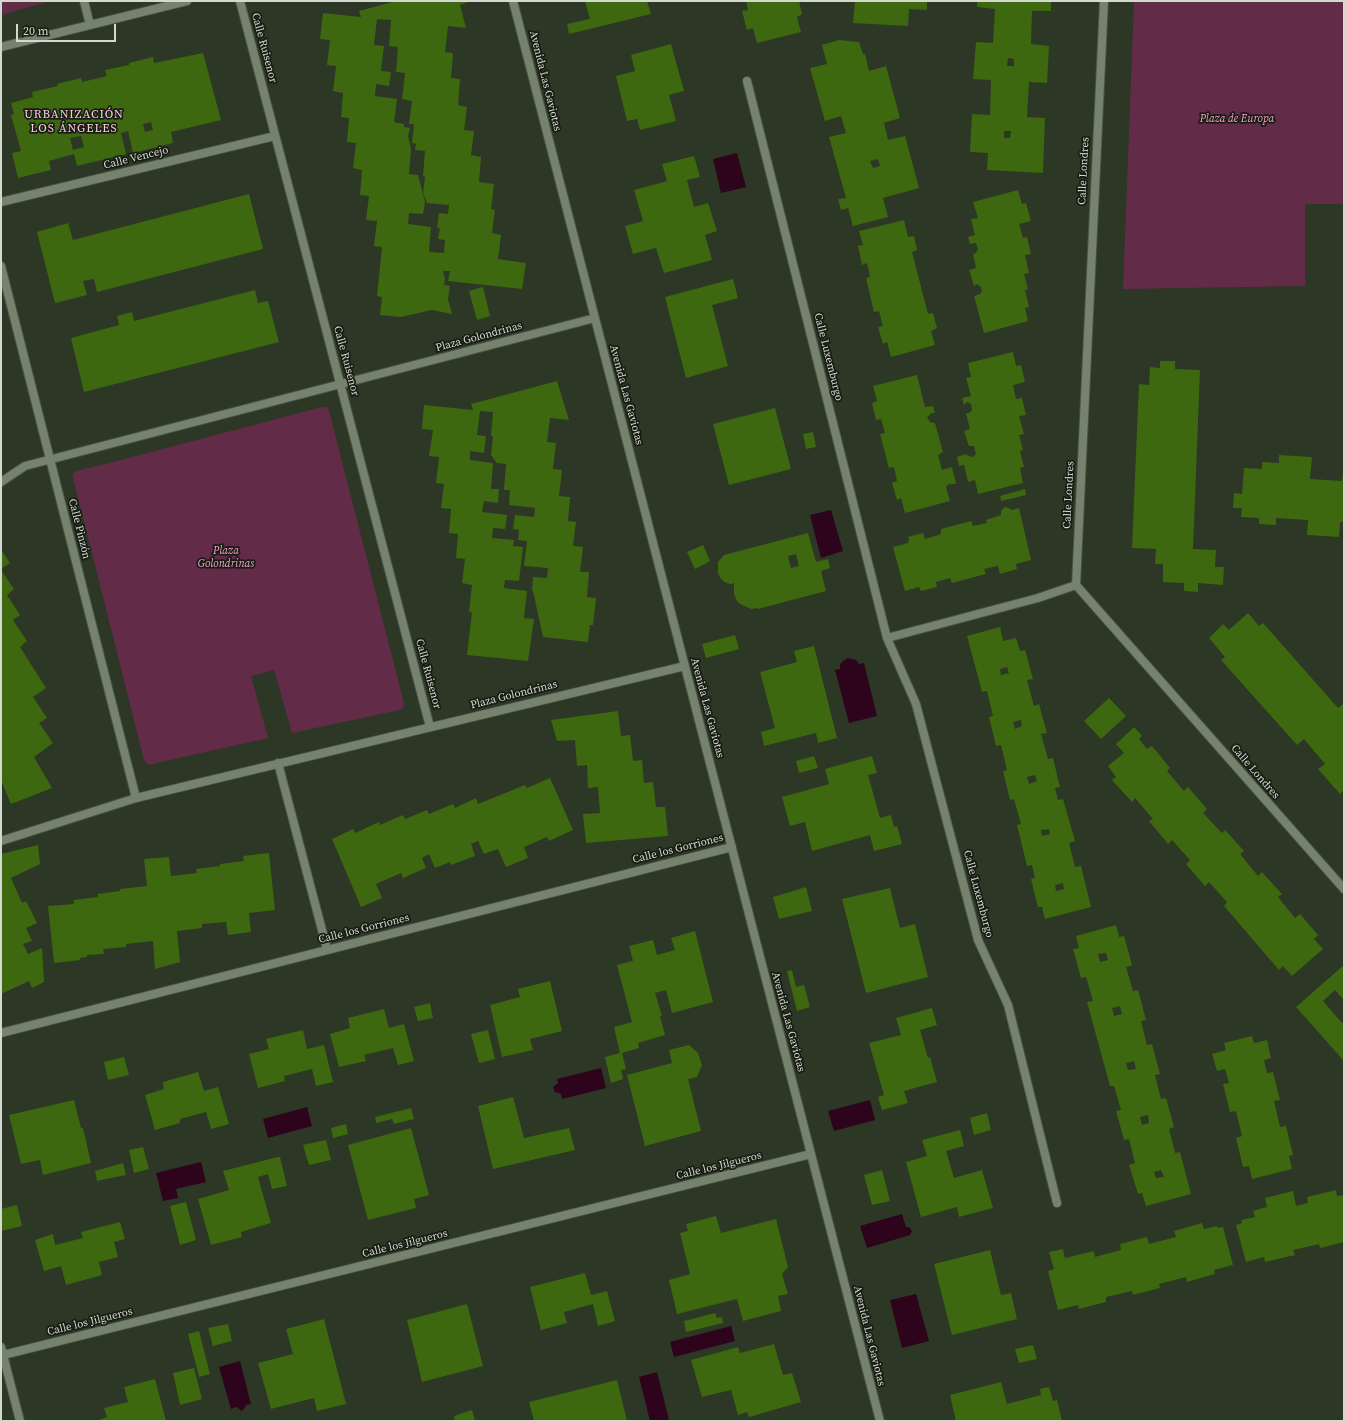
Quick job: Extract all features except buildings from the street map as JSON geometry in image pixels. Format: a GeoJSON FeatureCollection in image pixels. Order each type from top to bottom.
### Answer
{"type":"FeatureCollection","features":[{"type":"Feature","properties":{"kind":"street"},"geometry":{"type":"LineString","coordinates":[[84,1],[90,25]]}},
{"type":"Feature","properties":{"kind":"street"},"geometry":{"type":"LineString","coordinates":[[1,47],[187,1]]}},
{"type":"Feature","properties":{"kind":"street","name":"Calle Ruisenor"},"geometry":{"type":"LineString","coordinates":[[240,1],[430,727]]}},
{"type":"Feature","properties":{"kind":"street","name":"Avenida Las Gaviotas"},"geometry":{"type":"LineString","coordinates":[[513,1],[880,1421]]}},
{"type":"Feature","properties":{"kind":"street","name":"Calle Londres"},"geometry":{"type":"LineString","coordinates":[[1104,1],[1076,585],[1344,889]]}},
{"type":"Feature","properties":{"kind":"street","name":"Calle Luxemburgo"},"geometry":{"type":"LineString","coordinates":[[747,81],[886,638],[916,704],[978,940],[1008,1005],[1057,1203]]}},
{"type":"Feature","properties":{"kind":"street","name":"Calle Vencejo"},"geometry":{"type":"LineString","coordinates":[[1,202],[275,136]]}},
{"type":"Feature","properties":{"kind":"street","name":"Calle Pinzón"},"geometry":{"type":"LineString","coordinates":[[1,266],[136,798]]}},
{"type":"Feature","properties":{"kind":"street","name":"Plaza Golondrinas"},"geometry":{"type":"LineString","coordinates":[[1,482],[25,466],[50,459],[595,318]]}},
{"type":"Feature","properties":{"kind":"street"},"geometry":{"type":"LineString","coordinates":[[886,638],[1038,598],[1076,585]]}},
{"type":"Feature","properties":{"kind":"street","name":"Plaza Golondrinas"},"geometry":{"type":"LineString","coordinates":[[1,841],[136,798],[685,666]]}},
{"type":"Feature","properties":{"kind":"street"},"geometry":{"type":"LineString","coordinates":[[278,763],[327,949]]}},
{"type":"Feature","properties":{"kind":"street","name":"Calle los Gorriones"},"geometry":{"type":"LineString","coordinates":[[1,1033],[732,847]]}},
{"type":"Feature","properties":{"kind":"street","name":"Calle los Jilgueros"},"geometry":{"type":"LineString","coordinates":[[2,1351],[811,1154]]}},
{"type":"Feature","properties":{"kind":"street"},"geometry":{"type":"LineString","coordinates":[[2,1351],[20,1421]]}},
{"type":"Feature","properties":{"kind":"green space"},"geometry":{"type":"Polygon","coordinates":[[[1,1],[50,1],[1,15],[1,1]]]}},
{"type":"Feature","properties":{"kind":"green space","name":"Plaza de Europa"},"geometry":{"type":"Polygon","coordinates":[[[1134,1],[1344,1],[1344,204],[1305,204],[1305,286],[1123,289],[1134,1]]]}},
{"type":"Feature","properties":{"kind":"green space","name":"Plaza Golondrinas"},"geometry":{"type":"Polygon","coordinates":[[[322,407],[327,407],[329,411],[404,703],[403,708],[400,710],[292,733],[274,670],[251,676],[268,738],[148,765],[144,760],[73,474],[76,471],[322,407]]]}},
{"type":"Feature","properties":{"kind":"shaded area"},"geometry":{"type":"Polygon","coordinates":[[[737,153],[746,187],[721,193],[713,159],[737,153]]]}},
{"type":"Feature","properties":{"kind":"shaded area"},"geometry":{"type":"Polygon","coordinates":[[[831,510],[843,551],[821,558],[810,515],[831,510]]]}},
{"type":"Feature","properties":{"kind":"shaded area"},"geometry":{"type":"Polygon","coordinates":[[[848,658],[856,660],[859,664],[864,663],[877,716],[849,723],[835,670],[840,669],[840,665],[848,658]]]}},
{"type":"Feature","properties":{"kind":"shaded area"},"geometry":{"type":"Polygon","coordinates":[[[601,1068],[606,1088],[562,1099],[561,1094],[555,1092],[553,1087],[558,1083],[557,1079],[601,1068]]]}},
{"type":"Feature","properties":{"kind":"shaded area"},"geometry":{"type":"Polygon","coordinates":[[[870,1100],[875,1120],[834,1131],[828,1111],[870,1100]]]}},
{"type":"Feature","properties":{"kind":"shaded area"},"geometry":{"type":"Polygon","coordinates":[[[307,1107],[312,1126],[268,1138],[263,1119],[307,1107]]]}},
{"type":"Feature","properties":{"kind":"shaded area"},"geometry":{"type":"Polygon","coordinates":[[[201,1162],[206,1182],[176,1189],[178,1198],[163,1201],[156,1173],[201,1162]]]}},
{"type":"Feature","properties":{"kind":"shaded area"},"geometry":{"type":"Polygon","coordinates":[[[902,1214],[906,1227],[909,1227],[912,1231],[910,1235],[867,1248],[860,1226],[902,1214]]]}},
{"type":"Feature","properties":{"kind":"shaded area"},"geometry":{"type":"Polygon","coordinates":[[[916,1294],[929,1341],[902,1348],[890,1300],[916,1294]]]}},
{"type":"Feature","properties":{"kind":"shaded area"},"geometry":{"type":"Polygon","coordinates":[[[731,1326],[735,1341],[674,1357],[670,1342],[731,1326]]]}},
{"type":"Feature","properties":{"kind":"shaded area"},"geometry":{"type":"Polygon","coordinates":[[[240,1361],[251,1404],[246,1405],[241,1411],[237,1407],[231,1409],[219,1367],[240,1361]]]}},
{"type":"Feature","properties":{"kind":"shaded area"},"geometry":{"type":"Polygon","coordinates":[[[657,1372],[669,1421],[650,1421],[639,1377],[657,1372]]]}},
{"type":"Feature","properties":{"kind":"district","name":"URBANIZACIÓN LOS ÁNGELES"},"geometry":{"type":"Point","coordinates":[74,122]}}]}
